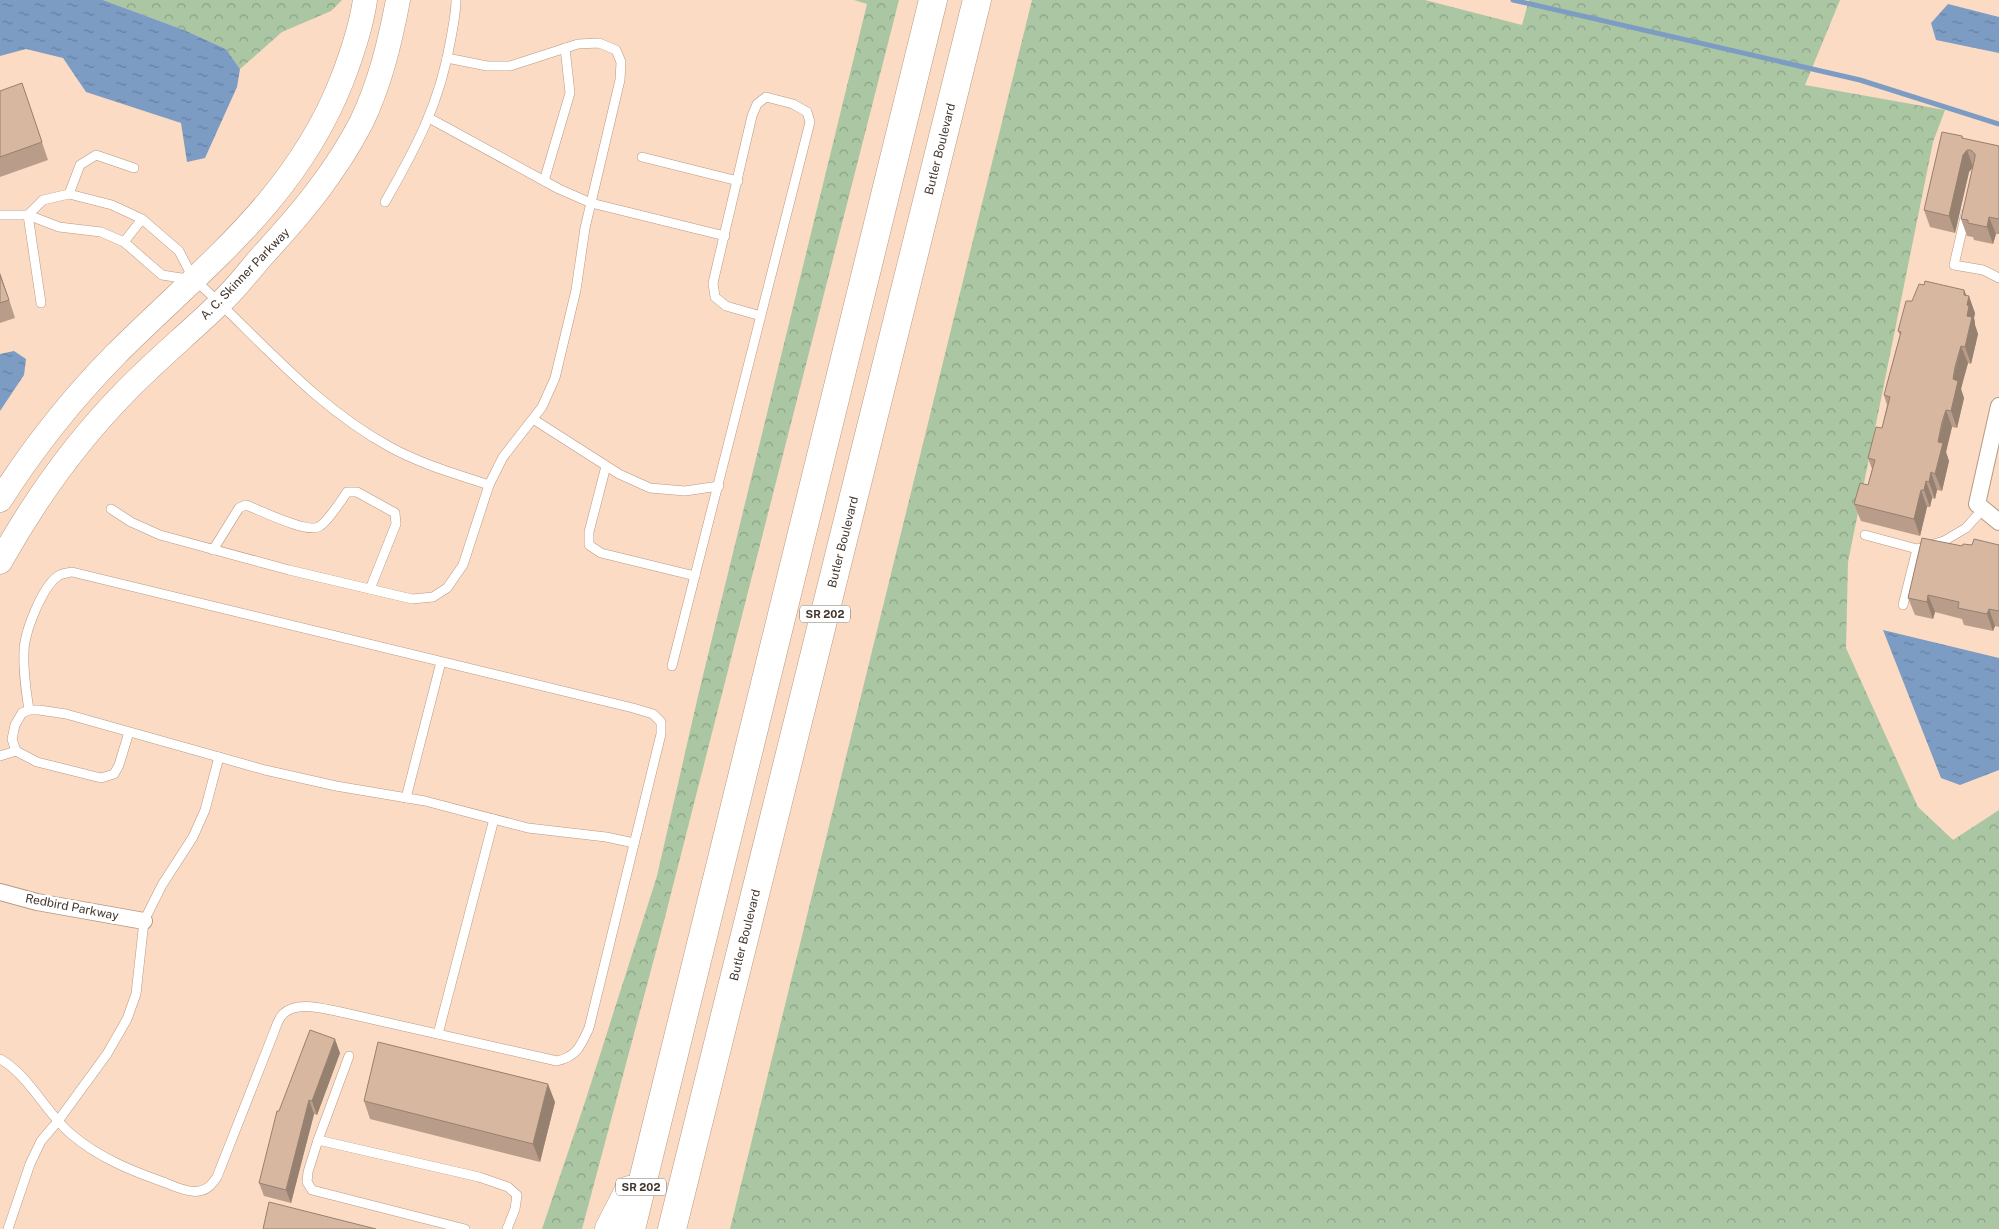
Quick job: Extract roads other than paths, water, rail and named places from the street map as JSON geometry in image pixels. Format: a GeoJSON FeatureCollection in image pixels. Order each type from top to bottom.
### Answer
{"type":"FeatureCollection","features":[{"type":"Feature","properties":{"kind":"highway","name":"SR 202"},"geometry":{"type":"LineString","coordinates":[[631,1229],[933,0]]}},
{"type":"Feature","properties":{"kind":"highway","name":"Butler Boulevard"},"geometry":{"type":"LineString","coordinates":[[672,1229],[977,0]]}},
{"type":"Feature","properties":{"kind":"highway"},"geometry":{"type":"LineString","coordinates":[[610,1229],[652,1144]]}},
{"type":"Feature","properties":{"kind":"main road"},"geometry":{"type":"LineString","coordinates":[[0,500],[49,430],[91,380],[194,280],[266,206],[286,181],[322,125],[344,75],[358,36],[365,0]]}},
{"type":"Feature","properties":{"kind":"main road","name":"A. C. Skinner Parkway"},"geometry":{"type":"LineString","coordinates":[[0,562],[43,494],[98,422],[126,391],[220,304],[308,205],[361,122],[383,63],[398,0]]}},
{"type":"Feature","properties":{"kind":"street"},"geometry":{"type":"LineString","coordinates":[[1999,406],[1977,504],[1999,522]]}},
{"type":"Feature","properties":{"kind":"street","name":"Redbird Parkway"},"geometry":{"type":"LineString","coordinates":[[0,892],[38,902],[144,921]]}},
{"type":"Feature","properties":{"kind":"lane"},"geometry":{"type":"LineString","coordinates":[[385,202],[416,149],[435,103],[448,58],[456,0]]}},
{"type":"Feature","properties":{"kind":"lane"},"geometry":{"type":"LineString","coordinates":[[111,510],[131,522],[160,535],[289,570],[412,599],[433,597],[447,588],[463,565],[489,485],[504,457],[542,407],[555,378],[576,290],[591,203],[620,80],[621,62],[616,50],[599,43],[578,44],[510,66],[487,66],[448,58]]}},
{"type":"Feature","properties":{"kind":"lane"},"geometry":{"type":"LineString","coordinates":[[544,181],[570,93],[565,48]]}},
{"type":"Feature","properties":{"kind":"lane"},"geometry":{"type":"LineString","coordinates":[[672,666],[719,486],[810,122],[807,112],[793,104],[766,97],[757,104],[752,116],[713,283],[715,297],[726,306],[761,316]]}},
{"type":"Feature","properties":{"kind":"lane"},"geometry":{"type":"LineString","coordinates":[[429,118],[544,181],[591,203],[725,236]]}},
{"type":"Feature","properties":{"kind":"lane"},"geometry":{"type":"LineString","coordinates":[[69,194],[80,164],[96,155],[134,168]]}},
{"type":"Feature","properties":{"kind":"lane"},"geometry":{"type":"LineString","coordinates":[[642,157],[738,181]]}},
{"type":"Feature","properties":{"kind":"lane"},"geometry":{"type":"LineString","coordinates":[[28,215],[43,200],[69,194],[112,205],[142,219],[179,251],[194,280],[276,360],[345,418],[390,447],[434,466],[489,485]]}},
{"type":"Feature","properties":{"kind":"lane"},"geometry":{"type":"LineString","coordinates":[[1969,200],[1954,265],[1983,270],[1999,278]]}},
{"type":"Feature","properties":{"kind":"lane"},"geometry":{"type":"LineString","coordinates":[[0,215],[28,215],[59,227],[102,232],[124,242],[162,275],[194,280]]}},
{"type":"Feature","properties":{"kind":"lane"},"geometry":{"type":"LineString","coordinates":[[28,215],[41,303]]}},
{"type":"Feature","properties":{"kind":"lane"},"geometry":{"type":"LineString","coordinates":[[124,242],[142,219]]}},
{"type":"Feature","properties":{"kind":"lane"},"geometry":{"type":"LineString","coordinates":[[532,419],[619,474],[650,488],[685,491],[719,486]]}},
{"type":"Feature","properties":{"kind":"lane"},"geometry":{"type":"LineString","coordinates":[[606,466],[589,532],[589,545],[601,553],[695,576]]}},
{"type":"Feature","properties":{"kind":"lane"},"geometry":{"type":"LineString","coordinates":[[213,550],[239,508],[246,505],[294,524],[313,529],[320,527],[347,492],[357,492],[395,513],[396,524],[370,589]]}},
{"type":"Feature","properties":{"kind":"lane"},"geometry":{"type":"LineString","coordinates":[[1865,535],[1917,549],[1944,541],[1966,528],[1983,509]]}},
{"type":"Feature","properties":{"kind":"lane"},"geometry":{"type":"LineString","coordinates":[[1903,605],[1917,549]]}},
{"type":"Feature","properties":{"kind":"lane"},"geometry":{"type":"LineString","coordinates":[[0,1059],[11,1065],[70,1134],[98,1154],[126,1168],[177,1188],[198,1192],[208,1188],[217,1178],[282,1014],[293,1008],[313,1007],[557,1061],[569,1058],[580,1048],[589,1028],[661,734],[661,722],[657,718],[652,714],[633,708],[72,572],[59,574],[50,582],[33,615],[24,650],[24,678],[29,710]]}},
{"type":"Feature","properties":{"kind":"lane"},"geometry":{"type":"LineString","coordinates":[[406,798],[441,662]]}},
{"type":"Feature","properties":{"kind":"lane"},"geometry":{"type":"LineString","coordinates":[[129,732],[119,765],[114,774],[101,778],[37,762],[16,751],[12,739],[15,725],[22,713],[29,710],[66,714],[219,757],[336,786],[425,801],[528,828],[606,837],[634,843]]}},
{"type":"Feature","properties":{"kind":"lane"},"geometry":{"type":"LineString","coordinates":[[0,756],[16,751]]}},
{"type":"Feature","properties":{"kind":"lane"},"geometry":{"type":"LineString","coordinates":[[8,1229],[30,1164],[40,1141],[58,1121],[107,1054],[127,1019],[136,994],[144,921],[162,885],[193,837],[205,810],[219,757]]}},
{"type":"Feature","properties":{"kind":"lane"},"geometry":{"type":"LineString","coordinates":[[438,1034],[494,819]]}},
{"type":"Feature","properties":{"kind":"lane"},"geometry":{"type":"LineString","coordinates":[[349,1056],[308,1172],[307,1182],[312,1190],[465,1229]]}},
{"type":"Feature","properties":{"kind":"lane"},"geometry":{"type":"LineString","coordinates":[[318,1140],[479,1177],[508,1187],[517,1195],[515,1209],[507,1229]]}},
{"type":"Feature","properties":{"kind":"water"},"geometry":{"type":"Polygon","coordinates":[[[0,0],[103,0],[184,30],[226,49],[240,69],[237,87],[205,158],[187,162],[181,123],[86,92],[63,58],[26,49],[0,56],[0,0]]]}},
{"type":"Feature","properties":{"kind":"water"},"geometry":{"type":"Polygon","coordinates":[[[1948,4],[1999,17],[1999,53],[1936,40],[1931,23],[1948,4]]]}},
{"type":"Feature","properties":{"kind":"water"},"geometry":{"type":"Polygon","coordinates":[[[14,351],[26,359],[24,375],[0,411],[0,354],[14,351]]]}},
{"type":"Feature","properties":{"kind":"water"},"geometry":{"type":"Polygon","coordinates":[[[1883,630],[1999,658],[1999,770],[1960,785],[1941,778],[1883,630]]]}},
{"type":"Feature","properties":{"kind":"waterway"},"geometry":{"type":"LineString","coordinates":[[1513,0],[1860,80],[1999,124]]}}]}
